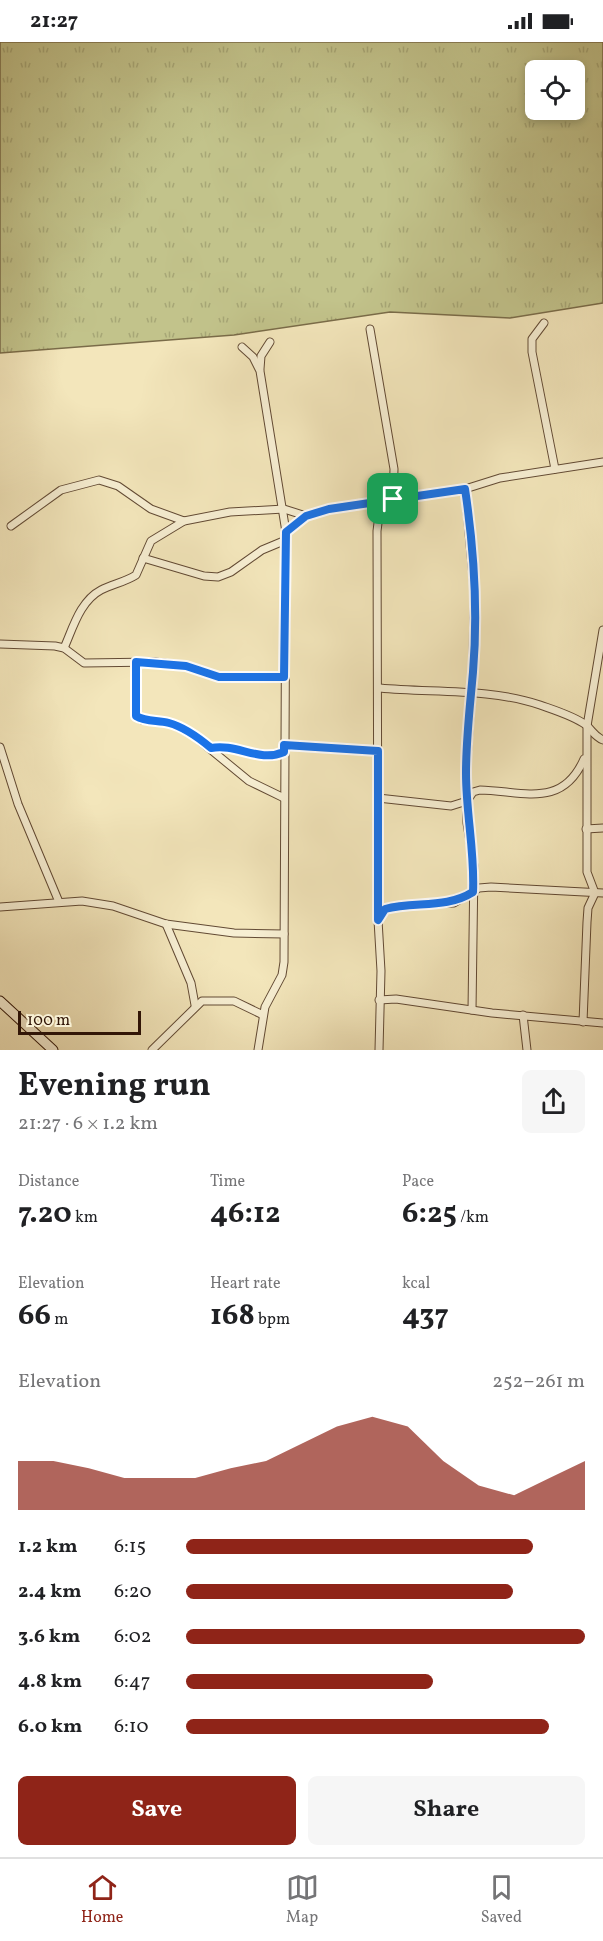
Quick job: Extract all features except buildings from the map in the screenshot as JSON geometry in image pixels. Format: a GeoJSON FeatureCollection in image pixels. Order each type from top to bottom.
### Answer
{"type":"FeatureCollection","features":[{"type":"Feature","properties":{"kind":"street"},"geometry":{"type":"LineString","coordinates":[[544,323],[532,339],[532,352],[555,469]]}},
{"type":"Feature","properties":{"kind":"street"},"geometry":{"type":"LineString","coordinates":[[370,328],[394,469],[390,500],[378,520],[380,688],[378,920],[381,971],[379,1050]]}},
{"type":"Feature","properties":{"kind":"street"},"geometry":{"type":"LineString","coordinates":[[258,1050],[262,1015],[283,970],[284,934],[286,536],[284,509],[260,371],[261,356],[270,342]]}},
{"type":"Feature","properties":{"kind":"street"},"geometry":{"type":"LineString","coordinates":[[242,347],[253,357],[260,371]]}},
{"type":"Feature","properties":{"kind":"street"},"geometry":{"type":"LineString","coordinates":[[143,558],[204,576],[218,577],[231,572],[256,553],[286,536],[306,516],[329,509],[465,489],[500,478],[522,477],[555,469],[603,462]]}},
{"type":"Feature","properties":{"kind":"street"},"geometry":{"type":"LineString","coordinates":[[11,526],[61,490],[99,480],[118,486],[152,509],[184,521]]}},
{"type":"Feature","properties":{"kind":"street"},"geometry":{"type":"LineString","coordinates":[[465,489],[474,587],[467,801],[474,866],[472,1010]]}},
{"type":"Feature","properties":{"kind":"street"},"geometry":{"type":"LineString","coordinates":[[363,505],[378,520]]}},
{"type":"Feature","properties":{"kind":"street"},"geometry":{"type":"LineString","coordinates":[[64,648],[84,605],[101,590],[136,575],[151,541],[184,521],[230,512],[284,509],[306,516]]}},
{"type":"Feature","properties":{"kind":"street"},"geometry":{"type":"LineString","coordinates":[[599,893],[587,872],[586,754],[587,726],[603,630]]}},
{"type":"Feature","properties":{"kind":"street"},"geometry":{"type":"LineString","coordinates":[[0,644],[38,644],[64,648],[84,663],[136,662],[186,666],[219,677],[284,677]]}},
{"type":"Feature","properties":{"kind":"street"},"geometry":{"type":"LineString","coordinates":[[136,662],[136,716],[142,720],[170,723],[194,735],[249,781],[284,798]]}},
{"type":"Feature","properties":{"kind":"street"},"geometry":{"type":"LineString","coordinates":[[380,688],[503,697],[537,704],[587,726],[594,736],[603,740]]}},
{"type":"Feature","properties":{"kind":"street"},"geometry":{"type":"LineString","coordinates":[[211,748],[229,746],[268,757],[284,749],[378,751]]}},
{"type":"Feature","properties":{"kind":"street"},"geometry":{"type":"LineString","coordinates":[[0,747],[18,804],[59,902]]}},
{"type":"Feature","properties":{"kind":"street"},"geometry":{"type":"LineString","coordinates":[[378,798],[451,806],[467,801],[473,792],[480,790],[535,793],[565,788],[573,780],[586,754]]}},
{"type":"Feature","properties":{"kind":"street"},"geometry":{"type":"LineString","coordinates":[[586,829],[603,828]]}},
{"type":"Feature","properties":{"kind":"street"},"geometry":{"type":"LineString","coordinates":[[378,920],[385,909],[419,904],[454,903],[479,888],[502,887],[599,893]]}},
{"type":"Feature","properties":{"kind":"street"},"geometry":{"type":"LineString","coordinates":[[583,1022],[587,915],[599,893]]}},
{"type":"Feature","properties":{"kind":"street"},"geometry":{"type":"LineString","coordinates":[[0,907],[82,901],[113,906],[166,924],[234,933],[284,934]]}},
{"type":"Feature","properties":{"kind":"street"},"geometry":{"type":"LineString","coordinates":[[166,924],[191,983],[195,1005]]}},
{"type":"Feature","properties":{"kind":"street"},"geometry":{"type":"LineString","coordinates":[[152,1050],[195,1005],[210,999],[234,1001],[262,1015]]}},
{"type":"Feature","properties":{"kind":"street"},"geometry":{"type":"LineString","coordinates":[[379,1000],[396,999],[472,1010],[603,1023]]}},
{"type":"Feature","properties":{"kind":"street"},"geometry":{"type":"LineString","coordinates":[[0,1001],[53,1050]]}},
{"type":"Feature","properties":{"kind":"street"},"geometry":{"type":"LineString","coordinates":[[523,1015],[527,1050]]}},
{"type":"Feature","properties":{"kind":"green space"},"geometry":{"type":"Polygon","coordinates":[[[0,42],[603,42],[603,303],[510,318],[390,312],[234,335],[0,353],[0,42]]]}},
{"type":"Feature","properties":{"kind":"route"},"geometry":{"type":"LineString","coordinates":[[465,489],[471,526],[474,587],[473,672],[466,773],[467,823],[474,876],[473,892],[461,900],[454,903],[419,904],[385,909],[378,920],[378,751],[284,745],[284,752],[261,757],[229,746],[211,748],[194,735],[170,723],[142,720],[136,716],[134,708],[136,662],[186,666],[219,677],[284,677],[286,532],[306,516],[329,509],[393,499],[465,489]]}}]}
